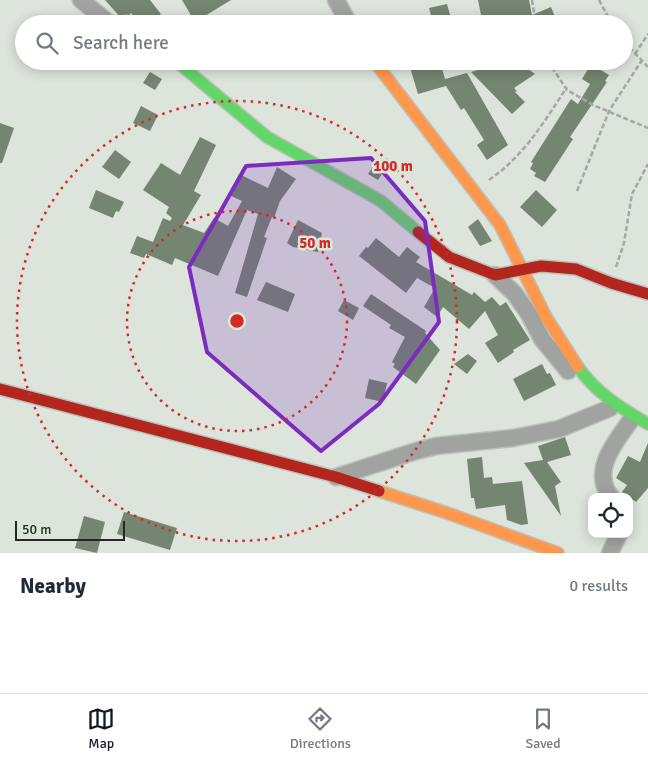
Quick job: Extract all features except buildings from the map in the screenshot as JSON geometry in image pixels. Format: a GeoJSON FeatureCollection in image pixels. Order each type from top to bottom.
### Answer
{"type":"FeatureCollection","features":[{"type":"Feature","properties":{"kind":"street"},"geometry":{"type":"LineString","coordinates":[[80,0],[99,15]]}},
{"type":"Feature","properties":{"kind":"street"},"geometry":{"type":"LineString","coordinates":[[336,0],[345,15]]}},
{"type":"Feature","properties":{"kind":"street"},"geometry":{"type":"LineString","coordinates":[[187,70],[267,137],[381,201],[444,254],[495,275],[514,293],[529,314],[542,339],[584,391],[631,420],[648,426]]}},
{"type":"Feature","properties":{"kind":"street"},"geometry":{"type":"LineString","coordinates":[[381,70],[500,225],[546,317],[565,349],[588,381],[648,426]]}},
{"type":"Feature","properties":{"kind":"street"},"geometry":{"type":"LineString","coordinates":[[495,275],[541,266],[576,269],[611,283],[648,294]]}},
{"type":"Feature","properties":{"kind":"street"},"geometry":{"type":"LineString","coordinates":[[0,390],[336,477],[447,513],[558,553]]}},
{"type":"Feature","properties":{"kind":"street"},"geometry":{"type":"LineString","coordinates":[[336,477],[436,446],[513,438],[559,429],[610,408]]}},
{"type":"Feature","properties":{"kind":"street"},"geometry":{"type":"LineString","coordinates":[[608,493],[604,486],[604,469],[610,448],[631,420]]}},
{"type":"Feature","properties":{"kind":"street"},"geometry":{"type":"LineString","coordinates":[[610,553],[617,538]]}},
{"type":"Feature","properties":{"kind":"path"},"geometry":{"type":"LineString","coordinates":[[532,0],[534,15]]}},
{"type":"Feature","properties":{"kind":"path"},"geometry":{"type":"LineString","coordinates":[[599,0],[607,15]]}},
{"type":"Feature","properties":{"kind":"path"},"geometry":{"type":"LineString","coordinates":[[648,34],[635,54],[648,68]]}},
{"type":"Feature","properties":{"kind":"path"},"geometry":{"type":"LineString","coordinates":[[577,191],[609,111],[642,60]]}},
{"type":"Feature","properties":{"kind":"path"},"geometry":{"type":"LineString","coordinates":[[555,70],[567,87],[567,90],[579,98],[643,127],[647,127],[648,132]]}},
{"type":"Feature","properties":{"kind":"path"},"geometry":{"type":"LineString","coordinates":[[474,192],[526,147],[567,87]]}},
{"type":"Feature","properties":{"kind":"path"},"geometry":{"type":"LineString","coordinates":[[611,283],[624,243],[632,194],[648,164]]}},
{"type":"Feature","properties":{"kind":"highlighted area"},"geometry":{"type":"Polygon","coordinates":[[[371,158],[425,221],[439,322],[379,404],[321,451],[207,352],[189,267],[246,166],[371,158]]]}},
{"type":"Feature","properties":{"kind":"traffic: fast"},"geometry":{"type":"LineString","coordinates":[[187,70],[267,137],[381,201],[418,232]]}},
{"type":"Feature","properties":{"kind":"traffic: fast"},"geometry":{"type":"LineString","coordinates":[[578,367],[601,392],[648,424]]}},
{"type":"Feature","properties":{"kind":"traffic: slow"},"geometry":{"type":"LineString","coordinates":[[381,70],[500,225],[546,317],[578,367]]}},
{"type":"Feature","properties":{"kind":"traffic: slow"},"geometry":{"type":"LineString","coordinates":[[379,491],[558,553]]}},
{"type":"Feature","properties":{"kind":"traffic: jam"},"geometry":{"type":"LineString","coordinates":[[418,232],[449,257],[495,275],[541,266],[576,269],[611,283],[648,294]]}},
{"type":"Feature","properties":{"kind":"traffic: jam"},"geometry":{"type":"LineString","coordinates":[[0,389],[336,477],[379,491]]}}]}
